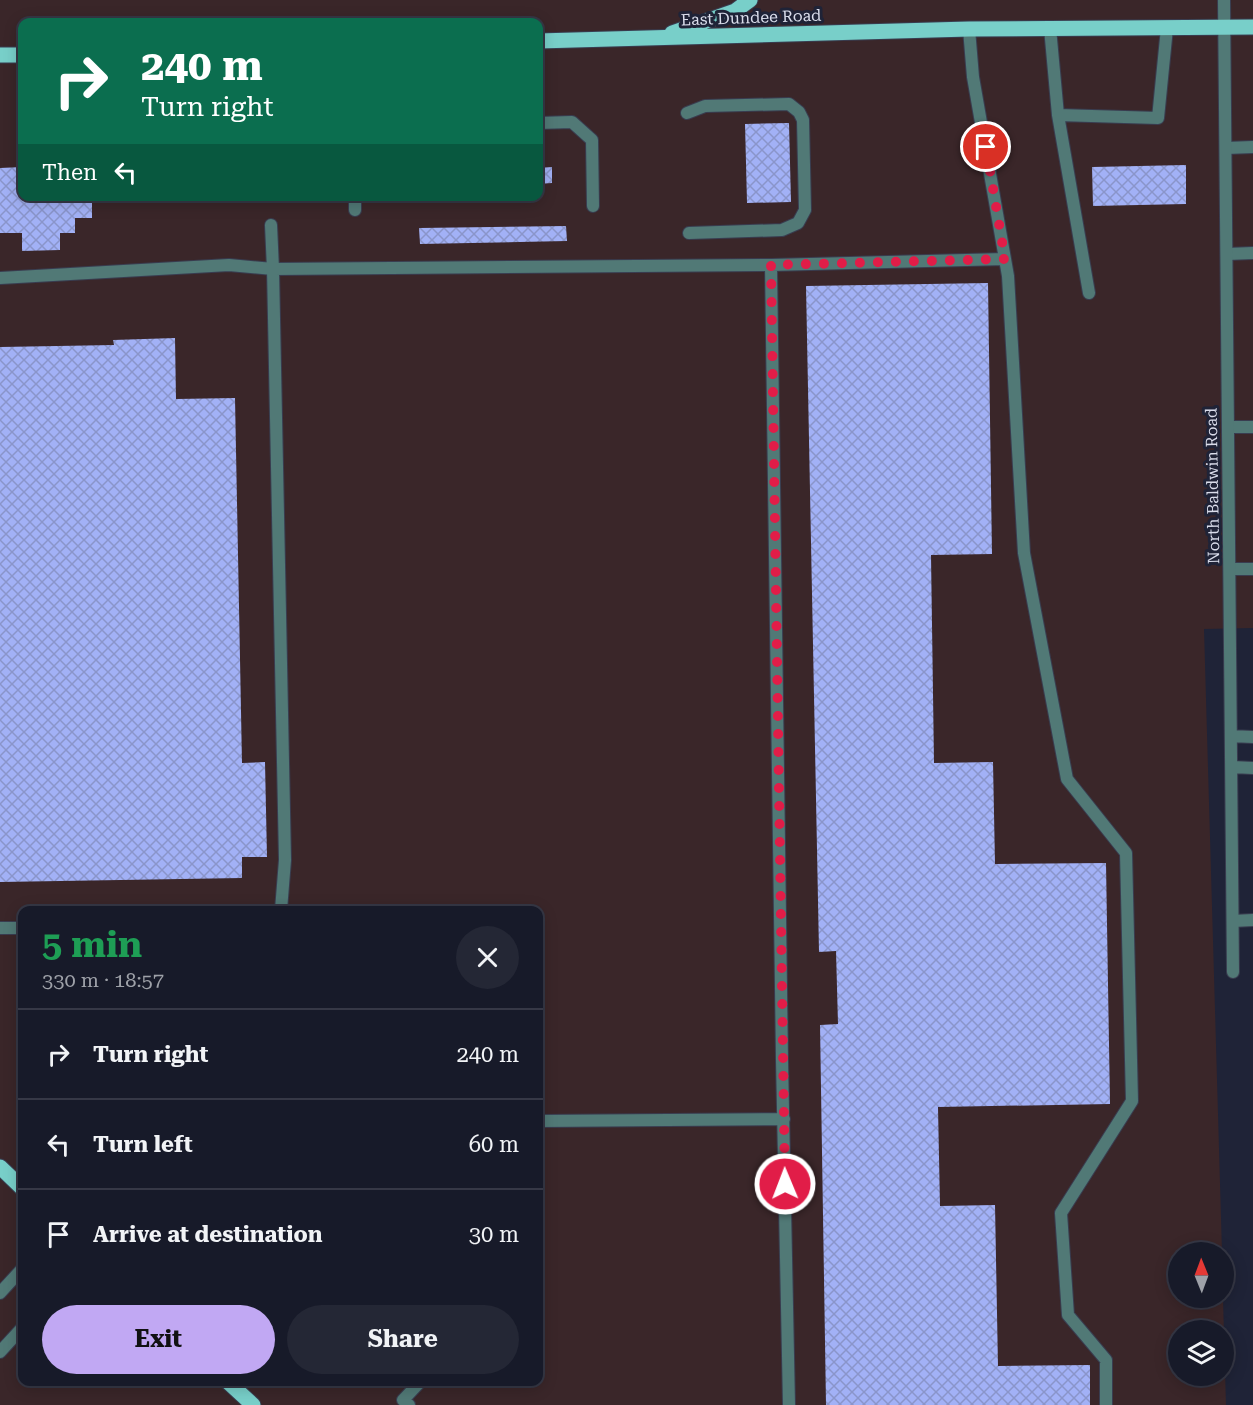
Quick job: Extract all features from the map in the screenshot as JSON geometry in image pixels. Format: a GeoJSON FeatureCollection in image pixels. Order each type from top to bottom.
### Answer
{"type":"FeatureCollection","features":[{"type":"Feature","properties":{"kind":"main road"},"geometry":{"type":"LineString","coordinates":[[661,37],[735,11],[750,0]]}},
{"type":"Feature","properties":{"kind":"main road","name":"East Dundee Road"},"geometry":{"type":"LineString","coordinates":[[543,41],[969,29],[1253,27]]}},
{"type":"Feature","properties":{"kind":"main road"},"geometry":{"type":"LineString","coordinates":[[0,55],[18,54]]}},
{"type":"Feature","properties":{"kind":"main road"},"geometry":{"type":"LineString","coordinates":[[0,1167],[18,1184]]}},
{"type":"Feature","properties":{"kind":"main road"},"geometry":{"type":"LineString","coordinates":[[232,1386],[253,1405]]}},
{"type":"Feature","properties":{"kind":"street","name":"North Baldwin Road"},"geometry":{"type":"LineString","coordinates":[[1224,0],[1233,972]]}},
{"type":"Feature","properties":{"kind":"street"},"geometry":{"type":"LineString","coordinates":[[1050,28],[1058,115],[1089,292]]}},
{"type":"Feature","properties":{"kind":"street"},"geometry":{"type":"LineString","coordinates":[[1058,115],[1158,118],[1167,28]]}},
{"type":"Feature","properties":{"kind":"street"},"geometry":{"type":"LineString","coordinates":[[969,29],[973,77],[1008,276],[1024,553],[1067,779],[1126,853],[1132,1101],[1061,1213],[1068,1315],[1106,1360],[1106,1405]]}},
{"type":"Feature","properties":{"kind":"street"},"geometry":{"type":"LineString","coordinates":[[687,114],[705,106],[789,104],[799,112],[803,120],[805,210],[798,223],[782,231],[689,232]]}},
{"type":"Feature","properties":{"kind":"street"},"geometry":{"type":"LineString","coordinates":[[543,123],[572,122],[592,140],[593,206]]}},
{"type":"Feature","properties":{"kind":"street"},"geometry":{"type":"LineString","coordinates":[[1226,148],[1253,147]]}},
{"type":"Feature","properties":{"kind":"street"},"geometry":{"type":"LineString","coordinates":[[355,201],[355,210]]}},
{"type":"Feature","properties":{"kind":"street"},"geometry":{"type":"LineString","coordinates":[[271,225],[285,848],[281,906]]}},
{"type":"Feature","properties":{"kind":"street"},"geometry":{"type":"LineString","coordinates":[[1227,254],[1253,253]]}},
{"type":"Feature","properties":{"kind":"street"},"geometry":{"type":"LineString","coordinates":[[0,278],[229,265],[273,269],[771,265],[1005,259]]}},
{"type":"Feature","properties":{"kind":"street"},"geometry":{"type":"LineString","coordinates":[[771,265],[789,1405]]}},
{"type":"Feature","properties":{"kind":"street"},"geometry":{"type":"LineString","coordinates":[[1228,427],[1253,427]]}},
{"type":"Feature","properties":{"kind":"street"},"geometry":{"type":"LineString","coordinates":[[1230,569],[1253,569]]}},
{"type":"Feature","properties":{"kind":"street"},"geometry":{"type":"LineString","coordinates":[[1231,736],[1253,737]]}},
{"type":"Feature","properties":{"kind":"street"},"geometry":{"type":"LineString","coordinates":[[1232,767],[1253,768]]}},
{"type":"Feature","properties":{"kind":"street"},"geometry":{"type":"LineString","coordinates":[[1233,921],[1253,920]]}},
{"type":"Feature","properties":{"kind":"street"},"geometry":{"type":"LineString","coordinates":[[0,928],[18,928]]}},
{"type":"Feature","properties":{"kind":"street"},"geometry":{"type":"LineString","coordinates":[[543,1121],[784,1119]]}},
{"type":"Feature","properties":{"kind":"street"},"geometry":{"type":"LineString","coordinates":[[0,1293],[18,1273]]}},
{"type":"Feature","properties":{"kind":"street"},"geometry":{"type":"LineString","coordinates":[[0,1352],[18,1332]]}},
{"type":"Feature","properties":{"kind":"street"},"geometry":{"type":"LineString","coordinates":[[409,1405],[403,1400],[416,1386]]}},
{"type":"Feature","properties":{"kind":"shaded area"},"geometry":{"type":"Polygon","coordinates":[[[0,0],[1253,0],[1253,628],[1204,629],[1222,1242],[1168,1242],[1168,1308],[1223,1308],[1224,1320],[1168,1320],[1168,1386],[1225,1386],[1226,1405],[0,1405],[0,0]]]}},
{"type":"Feature","properties":{"kind":"building"},"geometry":{"type":"Polygon","coordinates":[[[789,123],[791,202],[747,203],[745,124],[789,123]]]}},
{"type":"Feature","properties":{"kind":"building"},"geometry":{"type":"Polygon","coordinates":[[[1186,165],[1186,204],[1093,206],[1092,167],[1186,165]]]}},
{"type":"Feature","properties":{"kind":"building"},"geometry":{"type":"Polygon","coordinates":[[[18,167],[18,201],[92,201],[92,218],[75,218],[75,233],[60,233],[60,250],[22,251],[22,233],[0,233],[0,168],[18,167]]]}},
{"type":"Feature","properties":{"kind":"building"},"geometry":{"type":"Polygon","coordinates":[[[552,167],[552,183],[543,184],[543,168],[552,167]]]}},
{"type":"Feature","properties":{"kind":"building"},"geometry":{"type":"Polygon","coordinates":[[[566,226],[567,241],[420,244],[419,228],[566,226]]]}},
{"type":"Feature","properties":{"kind":"building"},"geometry":{"type":"Polygon","coordinates":[[[988,283],[992,554],[931,555],[934,763],[993,762],[995,864],[1106,863],[1110,1104],[938,1107],[940,1206],[995,1205],[998,1366],[1090,1365],[1090,1405],[826,1405],[820,1025],[838,1024],[836,951],[819,952],[806,286],[988,283]]]}},
{"type":"Feature","properties":{"kind":"building"},"geometry":{"type":"Polygon","coordinates":[[[175,338],[176,399],[235,398],[242,763],[265,762],[267,857],[242,857],[242,878],[0,882],[0,347],[114,345],[113,340],[175,338]]]}},
{"type":"Feature","properties":{"kind":"route"},"geometry":{"type":"LineString","coordinates":[[785,1184],[771,265],[1005,259],[986,147]]}}]}
